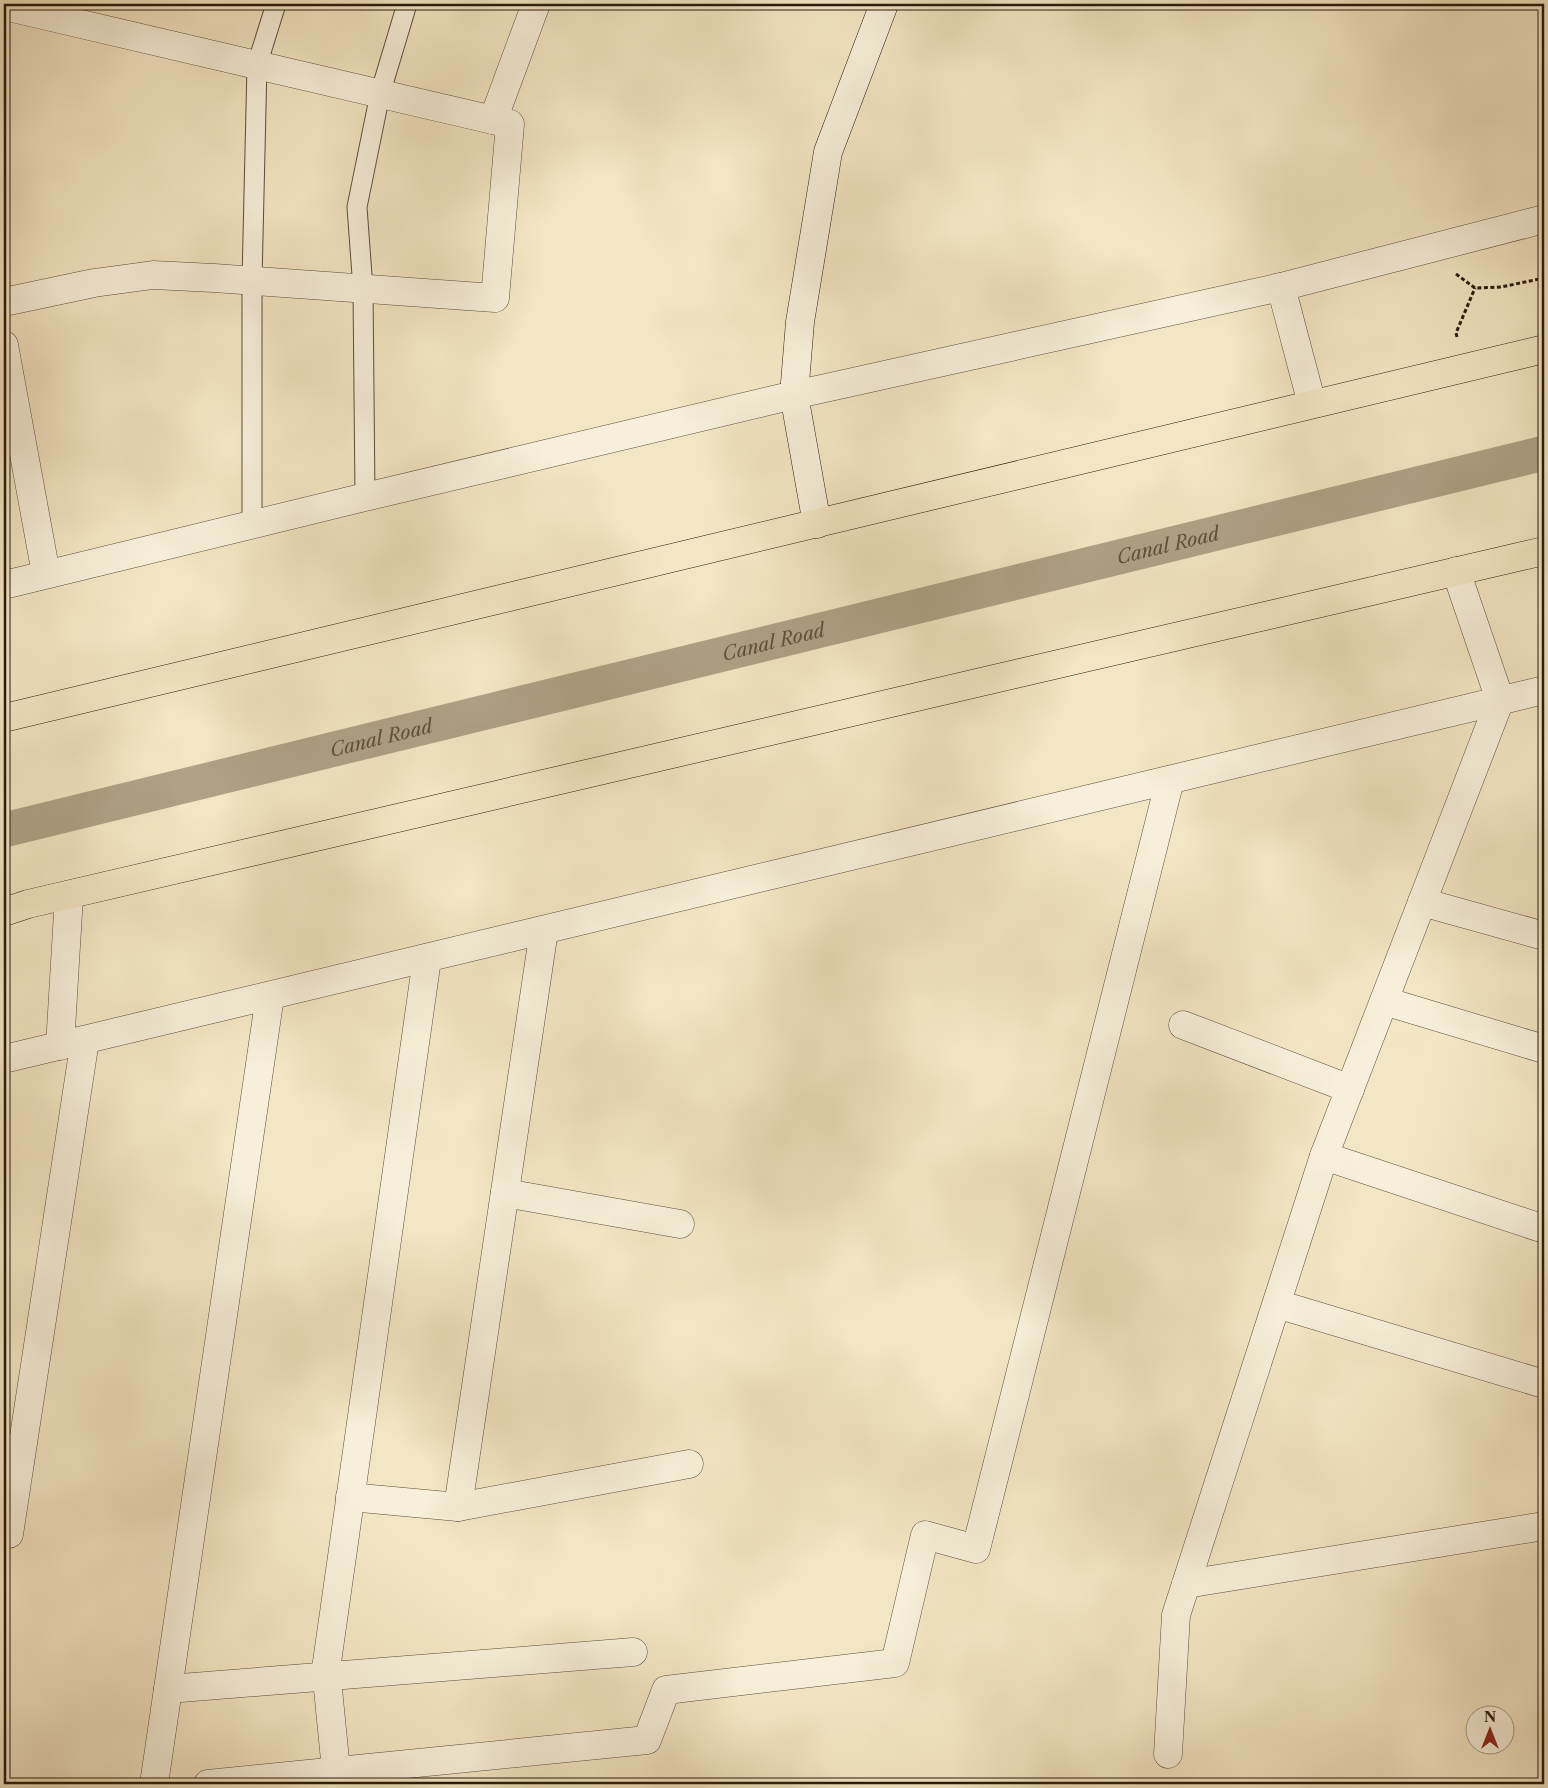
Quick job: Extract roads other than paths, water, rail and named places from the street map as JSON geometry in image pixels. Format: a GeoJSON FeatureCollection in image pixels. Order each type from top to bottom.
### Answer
{"type":"FeatureCollection","features":[{"type":"Feature","properties":{"kind":"highway"},"geometry":{"type":"LineString","coordinates":[[4,718],[1544,349]]}},
{"type":"Feature","properties":{"kind":"highway"},"geometry":{"type":"LineString","coordinates":[[4,912],[28,904],[69,896],[1544,551]]}},
{"type":"Feature","properties":{"kind":"street"},"geometry":{"type":"LineString","coordinates":[[494,120],[536,4]]}},
{"type":"Feature","properties":{"kind":"street"},"geometry":{"type":"LineString","coordinates":[[817,524],[794,395],[800,322],[828,152],[878,5]]}},
{"type":"Feature","properties":{"kind":"street"},"geometry":{"type":"LineString","coordinates":[[4,6],[510,124],[495,298],[252,280],[153,276],[94,283],[4,302]]}},
{"type":"Feature","properties":{"kind":"street"},"geometry":{"type":"LineString","coordinates":[[4,585],[365,496],[794,395],[1281,286],[1544,219]]}},
{"type":"Feature","properties":{"kind":"street"},"geometry":{"type":"LineString","coordinates":[[1281,286],[1312,404]]}},
{"type":"Feature","properties":{"kind":"street"},"geometry":{"type":"LineString","coordinates":[[4,345],[46,574]]}},
{"type":"Feature","properties":{"kind":"street"},"geometry":{"type":"LineString","coordinates":[[1168,1754],[1176,1615],[1324,1156],[1500,700],[1456,571]]}},
{"type":"Feature","properties":{"kind":"street"},"geometry":{"type":"LineString","coordinates":[[4,1059],[1544,690]]}},
{"type":"Feature","properties":{"kind":"street"},"geometry":{"type":"LineString","coordinates":[[208,1784],[647,1740],[666,1690],[895,1663],[925,1536],[976,1549],[1170,780]]}},
{"type":"Feature","properties":{"kind":"street"},"geometry":{"type":"LineString","coordinates":[[9,1534],[72,1043],[69,896]]}},
{"type":"Feature","properties":{"kind":"street"},"geometry":{"type":"LineString","coordinates":[[1422,902],[1544,936]]}},
{"type":"Feature","properties":{"kind":"street"},"geometry":{"type":"LineString","coordinates":[[458,1507],[544,930]]}},
{"type":"Feature","properties":{"kind":"street"},"geometry":{"type":"LineString","coordinates":[[336,1770],[326,1676],[327,1659],[427,958]]}},
{"type":"Feature","properties":{"kind":"street"},"geometry":{"type":"LineString","coordinates":[[154,1784],[270,996]]}},
{"type":"Feature","properties":{"kind":"street"},"geometry":{"type":"LineString","coordinates":[[1384,1000],[1544,1049]]}},
{"type":"Feature","properties":{"kind":"street"},"geometry":{"type":"LineString","coordinates":[[1183,1025],[1350,1089]]}},
{"type":"Feature","properties":{"kind":"street"},"geometry":{"type":"LineString","coordinates":[[1324,1156],[1544,1229]]}},
{"type":"Feature","properties":{"kind":"street"},"geometry":{"type":"LineString","coordinates":[[505,1193],[680,1224]]}},
{"type":"Feature","properties":{"kind":"street"},"geometry":{"type":"LineString","coordinates":[[1277,1304],[1544,1384]]}},
{"type":"Feature","properties":{"kind":"street"},"geometry":{"type":"LineString","coordinates":[[350,1497],[458,1507],[689,1464]]}},
{"type":"Feature","properties":{"kind":"street"},"geometry":{"type":"LineString","coordinates":[[1186,1584],[1544,1526]]}},
{"type":"Feature","properties":{"kind":"street"},"geometry":{"type":"LineString","coordinates":[[168,1689],[633,1652]]}},
{"type":"Feature","properties":{"kind":"lane"},"geometry":{"type":"LineString","coordinates":[[252,524],[252,280],[257,65],[276,4]]}},
{"type":"Feature","properties":{"kind":"lane"},"geometry":{"type":"LineString","coordinates":[[365,496],[363,289],[357,207],[380,94],[407,4]]}},
{"type":"Feature","properties":{"kind":"waterway","name":"Canal Road"},"geometry":{"type":"LineString","coordinates":[[4,830],[1544,453]]}}]}
